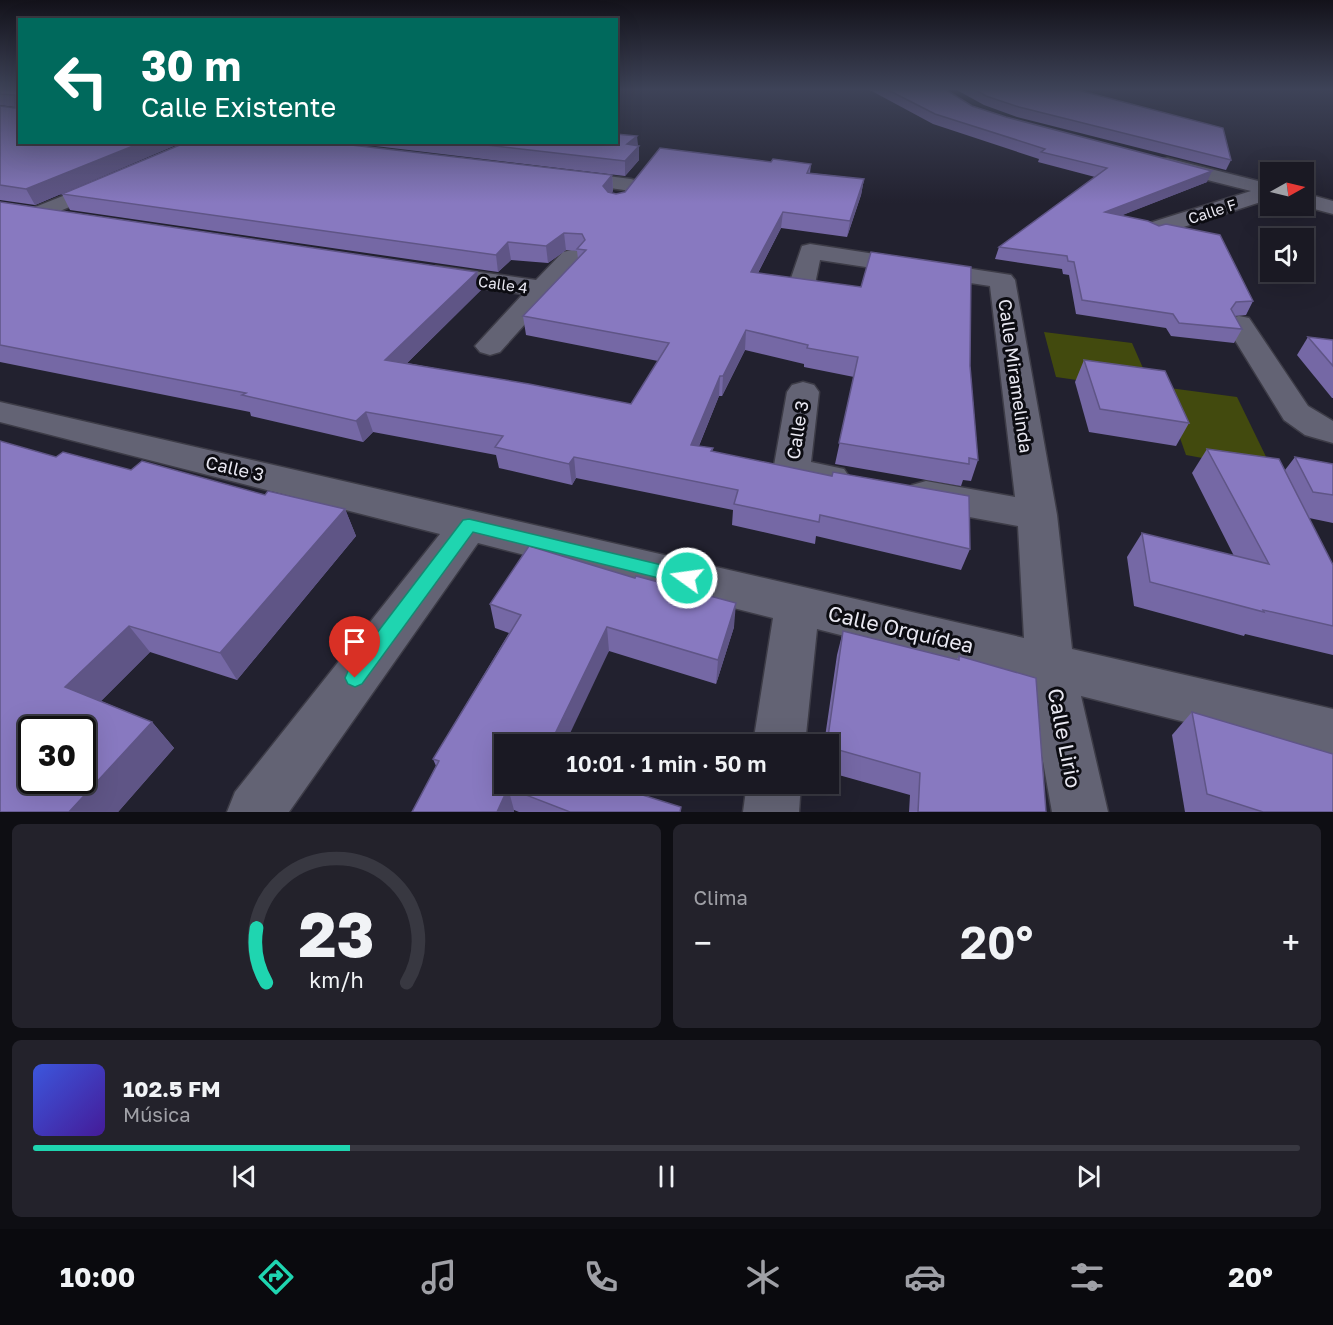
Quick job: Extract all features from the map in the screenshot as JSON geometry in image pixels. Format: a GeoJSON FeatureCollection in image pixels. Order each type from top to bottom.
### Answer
{"type":"FeatureCollection","features":[{"type":"Feature","properties":{"kind":"street"},"geometry":{"type":"LineString","coordinates":[[1149,159],[1260,188]]}},
{"type":"Feature","properties":{"kind":"street"},"geometry":{"type":"LineString","coordinates":[[549,175],[637,178],[616,204]]}},
{"type":"Feature","properties":{"kind":"street"},"geometry":{"type":"LineString","coordinates":[[0,229],[121,178]]}},
{"type":"Feature","properties":{"kind":"street","name":"Calle F"},"geometry":{"type":"LineString","coordinates":[[1154,229],[1260,194]]}},
{"type":"Feature","properties":{"kind":"street"},"geometry":{"type":"LineString","coordinates":[[1314,202],[1333,208]]}},
{"type":"Feature","properties":{"kind":"street"},"geometry":{"type":"LineString","coordinates":[[0,208],[83,221]]}},
{"type":"Feature","properties":{"kind":"street","name":"Calle Miramelinda"},"geometry":{"type":"LineString","coordinates":[[802,284],[810,251],[1002,280],[1036,515],[1050,664]]}},
{"type":"Feature","properties":{"kind":"street"},"geometry":{"type":"LineString","coordinates":[[490,346],[572,258]]}},
{"type":"Feature","properties":{"kind":"street","name":"Calle 4"},"geometry":{"type":"LineString","coordinates":[[414,270],[544,289]]}},
{"type":"Feature","properties":{"kind":"street"},"geometry":{"type":"LineString","coordinates":[[1239,324],[1296,413],[1316,427],[1333,432]]}},
{"type":"Feature","properties":{"kind":"street","name":"Calle 3"},"geometry":{"type":"LineString","coordinates":[[803,392],[791,471],[1036,515]]}},
{"type":"Feature","properties":{"kind":"street","name":"Calle 3"},"geometry":{"type":"LineString","coordinates":[[0,412],[469,525]]}},
{"type":"Feature","properties":{"kind":"street"},"geometry":{"type":"LineString","coordinates":[[255,812],[469,525]]}},
{"type":"Feature","properties":{"kind":"street","name":"Calle Orquídea"},"geometry":{"type":"LineString","coordinates":[[469,525],[1333,734]]}},
{"type":"Feature","properties":{"kind":"street"},"geometry":{"type":"LineString","coordinates":[[780,734],[797,605]]}},
{"type":"Feature","properties":{"kind":"street","name":"Calle Lirio"},"geometry":{"type":"LineString","coordinates":[[1050,664],[1080,812]]}},
{"type":"Feature","properties":{"kind":"street"},"geometry":{"type":"LineString","coordinates":[[771,812],[773,794]]}},
{"type":"Feature","properties":{"kind":"green space"},"geometry":{"type":"Polygon","coordinates":[[[1044,332],[1132,343],[1153,391],[1056,377],[1044,332]]]}},
{"type":"Feature","properties":{"kind":"green space"},"geometry":{"type":"Polygon","coordinates":[[[1162,387],[1237,397],[1273,471],[1186,455],[1162,387]]]}},
{"type":"Feature","properties":{"kind":"building"},"geometry":{"type":"Polygon","coordinates":[[[0,127],[18,127],[18,144],[138,144],[26,189],[0,185],[0,127]]]}},
{"type":"Feature","properties":{"kind":"building"},"geometry":{"type":"Polygon","coordinates":[[[976,127],[1044,127],[1212,171],[1105,212],[1148,221],[1159,226],[1166,224],[1220,235],[1253,301],[1236,302],[1231,309],[1242,329],[1179,323],[1173,314],[1082,300],[1074,262],[1068,261],[1067,256],[999,247],[1107,168],[1041,152],[1045,149],[976,127]]]}},
{"type":"Feature","properties":{"kind":"building"},"geometry":{"type":"Polygon","coordinates":[[[1099,127],[1219,127],[1223,128],[1231,160],[1099,127]]]}},
{"type":"Feature","properties":{"kind":"building"},"geometry":{"type":"Polygon","coordinates":[[[618,134],[637,136],[627,144],[639,146],[625,161],[477,144],[618,144],[618,134]]]}},
{"type":"Feature","properties":{"kind":"building"},"geometry":{"type":"Polygon","coordinates":[[[182,144],[342,144],[612,175],[603,186],[608,192],[616,194],[625,192],[660,148],[771,162],[773,159],[811,164],[807,173],[864,179],[850,221],[783,212],[751,272],[861,287],[871,252],[971,267],[970,366],[978,460],[969,458],[969,464],[839,443],[858,357],[807,348],[808,345],[746,330],[723,376],[720,376],[691,445],[832,476],[833,472],[969,496],[970,549],[820,515],[819,522],[734,504],[738,490],[574,457],[569,464],[495,447],[503,436],[366,412],[356,421],[242,395],[246,393],[0,345],[0,202],[477,272],[385,360],[631,404],[669,343],[523,316],[586,250],[577,249],[585,240],[582,234],[564,233],[546,246],[508,242],[496,255],[62,194],[182,144]]]}},
{"type":"Feature","properties":{"kind":"building"},"geometry":{"type":"Polygon","coordinates":[[[1308,337],[1333,340],[1333,366],[1308,337]]]}},
{"type":"Feature","properties":{"kind":"building"},"geometry":{"type":"Polygon","coordinates":[[[1084,360],[1165,371],[1189,423],[1100,409],[1084,360]]]}},
{"type":"Feature","properties":{"kind":"building"},"geometry":{"type":"Polygon","coordinates":[[[0,441],[56,457],[63,452],[131,470],[142,461],[265,495],[268,491],[345,509],[220,653],[129,626],[65,687],[152,722],[96,783],[96,716],[18,716],[18,794],[86,794],[69,812],[0,812],[0,441]]]}},
{"type":"Feature","properties":{"kind":"building"},"geometry":{"type":"Polygon","coordinates":[[[1207,449],[1279,459],[1333,565],[1333,626],[1263,610],[1264,612],[1150,582],[1142,533],[1269,564],[1207,449]]]}},
{"type":"Feature","properties":{"kind":"building"},"geometry":{"type":"Polygon","coordinates":[[[1295,457],[1333,464],[1333,495],[1313,492],[1295,457]]]}},
{"type":"Feature","properties":{"kind":"building"},"geometry":{"type":"Polygon","coordinates":[[[529,546],[635,578],[636,576],[736,603],[718,660],[607,627],[555,734],[494,734],[494,794],[505,794],[497,812],[412,812],[439,761],[433,759],[521,615],[490,604],[529,546]]]}},
{"type":"Feature","properties":{"kind":"building"},"geometry":{"type":"Polygon","coordinates":[[[843,631],[959,660],[959,656],[1036,678],[1046,812],[918,812],[920,773],[839,750],[839,734],[828,734],[843,631]]]}},
{"type":"Feature","properties":{"kind":"building"},"geometry":{"type":"Polygon","coordinates":[[[1192,712],[1333,754],[1333,812],[1263,812],[1207,794],[1192,712]]]}},
{"type":"Feature","properties":{"kind":"building"},"geometry":{"type":"Polygon","coordinates":[[[524,794],[639,794],[681,807],[680,812],[570,812],[524,794]]]}},
{"type":"Feature","properties":{"kind":"route"},"geometry":{"type":"LineString","coordinates":[[355,678],[469,525],[687,578]]}}]}
